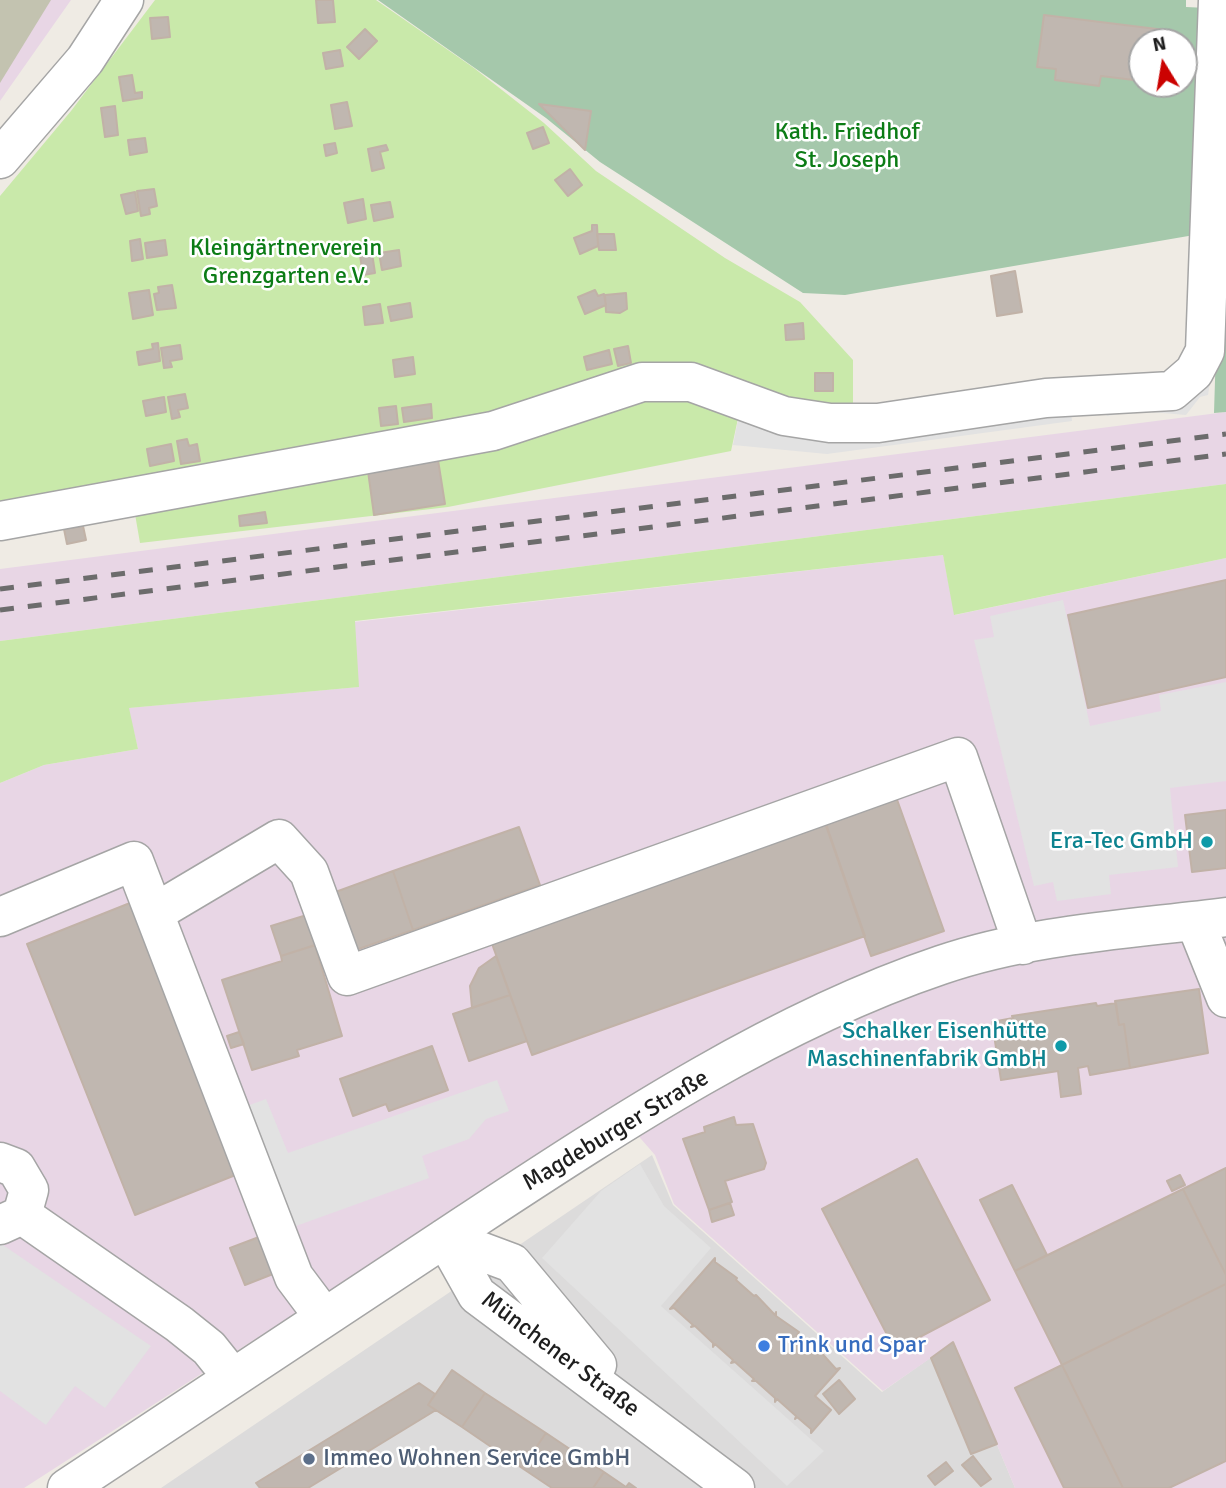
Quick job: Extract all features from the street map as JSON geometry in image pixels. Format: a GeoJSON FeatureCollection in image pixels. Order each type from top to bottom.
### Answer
{"type":"FeatureCollection","features":[{"type":"Feature","properties":{"kind":"street"},"geometry":{"type":"LineString","coordinates":[[0,159],[85,60],[124,0]]}},
{"type":"Feature","properties":{"kind":"street"},"geometry":{"type":"LineString","coordinates":[[0,521],[493,431],[642,382],[691,382],[784,416],[830,423],[878,423],[1046,398],[1172,391],[1194,372],[1205,351],[1218,0]]}},
{"type":"Feature","properties":{"kind":"street"},"geometry":{"type":"LineString","coordinates":[[156,912],[279,839],[309,872],[347,976],[958,757],[1023,945]]}},
{"type":"Feature","properties":{"kind":"street"},"geometry":{"type":"LineString","coordinates":[[0,917],[134,861],[156,912],[294,1277],[324,1317]]}},
{"type":"Feature","properties":{"kind":"street"},"geometry":{"type":"LineString","coordinates":[[1211,919],[1226,998]]}},
{"type":"Feature","properties":{"kind":"street","name":"Magdeburger Straße"},"geometry":{"type":"LineString","coordinates":[[67,1488],[610,1131],[755,1048],[861,994],[944,964],[1023,945],[1211,919]]}},
{"type":"Feature","properties":{"kind":"street"},"geometry":{"type":"LineString","coordinates":[[0,1162],[16,1168],[29,1190],[11,1220],[179,1324],[209,1348],[233,1378]]}},
{"type":"Feature","properties":{"kind":"street","name":"Münchener Straße"},"geometry":{"type":"LineString","coordinates":[[445,1238],[477,1294],[735,1488]]}},
{"type":"Feature","properties":{"kind":"shaded area"},"geometry":{"type":"Polygon","coordinates":[[[0,0],[71,0],[0,101],[0,0]]]}},
{"type":"Feature","properties":{"kind":"shaded area"},"geometry":{"type":"Polygon","coordinates":[[[0,0],[51,0],[0,83],[0,0]]]}},
{"type":"Feature","properties":{"kind":"shaded area"},"geometry":{"type":"Polygon","coordinates":[[[1214,357],[1208,395],[1200,397],[1186,415],[1139,411],[1107,416],[1101,403],[1214,357]]]}},
{"type":"Feature","properties":{"kind":"shaded area"},"geometry":{"type":"Polygon","coordinates":[[[1070,404],[1072,421],[827,454],[733,445],[740,410],[1070,404]]]}},
{"type":"Feature","properties":{"kind":"shaded area"},"geometry":{"type":"Polygon","coordinates":[[[1226,412],[1226,484],[0,641],[0,569],[1226,412]]]}},
{"type":"Feature","properties":{"kind":"shaded area"},"geometry":{"type":"Polygon","coordinates":[[[943,555],[955,615],[1226,558],[1226,1488],[1015,1488],[954,1342],[883,1391],[674,1204],[655,1155],[614,1108],[24,1488],[0,1488],[0,783],[44,765],[138,749],[128,708],[358,687],[354,622],[943,555]]]}},
{"type":"Feature","properties":{"kind":"shaded area"},"geometry":{"type":"Polygon","coordinates":[[[1063,600],[1090,726],[1161,711],[1159,695],[1226,682],[1226,781],[1170,788],[1178,867],[1109,875],[1111,894],[1057,901],[1053,882],[1034,886],[974,640],[994,637],[990,616],[1063,600]]]}},
{"type":"Feature","properties":{"kind":"shaded area"},"geometry":{"type":"Polygon","coordinates":[[[497,1080],[509,1111],[486,1119],[469,1139],[422,1156],[429,1178],[296,1226],[247,1106],[266,1099],[288,1153],[497,1080]]]}},
{"type":"Feature","properties":{"kind":"shaded area"},"geometry":{"type":"Polygon","coordinates":[[[652,1155],[673,1205],[882,1392],[954,1341],[1015,1488],[161,1488],[652,1155]]]}},
{"type":"Feature","properties":{"kind":"shaded area"},"geometry":{"type":"Polygon","coordinates":[[[640,1164],[664,1206],[711,1248],[661,1306],[824,1451],[787,1486],[542,1258],[601,1191],[640,1164]]]}},
{"type":"Feature","properties":{"kind":"shaded area"},"geometry":{"type":"Polygon","coordinates":[[[0,1243],[151,1346],[105,1408],[75,1386],[46,1425],[0,1391],[0,1243]]]}},
{"type":"Feature","properties":{"kind":"green space","name":"Kleingärtnerverein Grenzgarten e.V."},"geometry":{"type":"Polygon","coordinates":[[[155,0],[376,0],[474,68],[544,123],[596,171],[725,258],[800,302],[853,360],[853,417],[740,409],[731,451],[448,507],[140,543],[131,491],[0,514],[0,196],[71,111],[155,0]]]}},
{"type":"Feature","properties":{"kind":"green space","name":"Kath. Friedhof St. Joseph"},"geometry":{"type":"Polygon","coordinates":[[[378,0],[1186,0],[1186,7],[1207,8],[1200,234],[845,295],[803,293],[600,162],[546,118],[378,0]]]}},
{"type":"Feature","properties":{"kind":"green space"},"geometry":{"type":"Polygon","coordinates":[[[1226,21],[1226,412],[1214,413],[1226,21]]]}},
{"type":"Feature","properties":{"kind":"green space"},"geometry":{"type":"Polygon","coordinates":[[[1226,484],[1226,558],[954,615],[943,555],[355,621],[359,687],[129,708],[138,749],[44,765],[0,783],[0,641],[1226,484]]]}},
{"type":"Feature","properties":{"kind":"building"},"geometry":{"type":"Polygon","coordinates":[[[316,0],[333,0],[335,22],[318,23],[316,0]]]}},
{"type":"Feature","properties":{"kind":"building"},"geometry":{"type":"Polygon","coordinates":[[[1044,15],[1149,28],[1128,28],[1128,79],[1101,76],[1099,86],[1055,80],[1056,69],[1037,67],[1044,15]]]}},
{"type":"Feature","properties":{"kind":"building"},"geometry":{"type":"Polygon","coordinates":[[[168,17],[170,37],[152,39],[150,18],[168,17]]]}},
{"type":"Feature","properties":{"kind":"building"},"geometry":{"type":"Polygon","coordinates":[[[365,29],[377,41],[359,59],[347,47],[365,29]]]}},
{"type":"Feature","properties":{"kind":"building"},"geometry":{"type":"Polygon","coordinates":[[[340,50],[343,66],[326,69],[323,53],[340,50]]]}},
{"type":"Feature","properties":{"kind":"building"},"geometry":{"type":"Polygon","coordinates":[[[132,75],[135,93],[142,92],[142,98],[123,101],[119,77],[132,75]]]}},
{"type":"Feature","properties":{"kind":"building"},"geometry":{"type":"Polygon","coordinates":[[[347,102],[352,126],[335,129],[331,105],[347,102]]]}},
{"type":"Feature","properties":{"kind":"building"},"geometry":{"type":"Polygon","coordinates":[[[539,104],[591,111],[585,150],[539,104]]]}},
{"type":"Feature","properties":{"kind":"building"},"geometry":{"type":"Polygon","coordinates":[[[115,106],[118,135],[105,137],[101,108],[115,106]]]}},
{"type":"Feature","properties":{"kind":"building"},"geometry":{"type":"Polygon","coordinates":[[[543,127],[549,143],[533,149],[527,133],[543,127]]]}},
{"type":"Feature","properties":{"kind":"building"},"geometry":{"type":"Polygon","coordinates":[[[145,138],[147,152],[130,155],[128,140],[145,138]]]}},
{"type":"Feature","properties":{"kind":"building"},"geometry":{"type":"Polygon","coordinates":[[[335,143],[337,153],[326,156],[324,145],[335,143]]]}},
{"type":"Feature","properties":{"kind":"building"},"geometry":{"type":"Polygon","coordinates":[[[386,145],[388,150],[380,152],[384,168],[372,171],[368,149],[386,145]]]}},
{"type":"Feature","properties":{"kind":"building"},"geometry":{"type":"Polygon","coordinates":[[[570,169],[582,185],[568,196],[555,180],[570,169]]]}},
{"type":"Feature","properties":{"kind":"building"},"geometry":{"type":"Polygon","coordinates":[[[154,189],[157,206],[149,208],[150,214],[141,216],[137,191],[154,189]]]}},
{"type":"Feature","properties":{"kind":"building"},"geometry":{"type":"Polygon","coordinates":[[[135,192],[138,211],[126,214],[121,195],[135,192]]]}},
{"type":"Feature","properties":{"kind":"building"},"geometry":{"type":"Polygon","coordinates":[[[363,199],[366,219],[348,223],[344,203],[363,199]]]}},
{"type":"Feature","properties":{"kind":"building"},"geometry":{"type":"Polygon","coordinates":[[[390,202],[393,217],[374,221],[371,205],[390,202]]]}},
{"type":"Feature","properties":{"kind":"building"},"geometry":{"type":"Polygon","coordinates":[[[592,225],[597,225],[598,246],[580,254],[574,238],[592,231],[592,225]]]}},
{"type":"Feature","properties":{"kind":"building"},"geometry":{"type":"Polygon","coordinates":[[[597,234],[614,234],[616,250],[599,250],[597,234]]]}},
{"type":"Feature","properties":{"kind":"building"},"geometry":{"type":"Polygon","coordinates":[[[140,239],[143,259],[132,261],[130,241],[140,239]]]}},
{"type":"Feature","properties":{"kind":"building"},"geometry":{"type":"Polygon","coordinates":[[[165,240],[167,255],[147,258],[145,243],[165,240]]]}},
{"type":"Feature","properties":{"kind":"building"},"geometry":{"type":"Polygon","coordinates":[[[399,250],[401,266],[382,270],[379,253],[399,250]]]}},
{"type":"Feature","properties":{"kind":"building"},"geometry":{"type":"Polygon","coordinates":[[[372,253],[375,273],[363,275],[360,255],[372,253]]]}},
{"type":"Feature","properties":{"kind":"building"},"geometry":{"type":"Polygon","coordinates":[[[1015,271],[1022,312],[997,316],[991,276],[1015,271]]]}},
{"type":"Feature","properties":{"kind":"building"},"geometry":{"type":"Polygon","coordinates":[[[172,285],[176,308],[157,310],[154,294],[159,293],[158,287],[172,285]]]}},
{"type":"Feature","properties":{"kind":"building"},"geometry":{"type":"Polygon","coordinates":[[[149,290],[153,315],[133,319],[129,293],[149,290]]]}},
{"type":"Feature","properties":{"kind":"building"},"geometry":{"type":"Polygon","coordinates":[[[595,290],[598,296],[604,294],[606,305],[585,314],[578,297],[595,290]]]}},
{"type":"Feature","properties":{"kind":"building"},"geometry":{"type":"Polygon","coordinates":[[[626,293],[627,309],[620,313],[606,312],[605,295],[626,293]]]}},
{"type":"Feature","properties":{"kind":"building"},"geometry":{"type":"Polygon","coordinates":[[[410,303],[412,317],[391,321],[388,307],[410,303]]]}},
{"type":"Feature","properties":{"kind":"building"},"geometry":{"type":"Polygon","coordinates":[[[380,304],[383,323],[365,325],[363,307],[380,304]]]}},
{"type":"Feature","properties":{"kind":"building"},"geometry":{"type":"Polygon","coordinates":[[[803,323],[804,339],[786,340],[785,325],[803,323]]]}},
{"type":"Feature","properties":{"kind":"building"},"geometry":{"type":"Polygon","coordinates":[[[158,343],[160,361],[139,365],[137,352],[153,349],[152,344],[158,343]]]}},
{"type":"Feature","properties":{"kind":"building"},"geometry":{"type":"Polygon","coordinates":[[[180,345],[182,359],[170,361],[172,367],[164,368],[161,348],[180,345]]]}},
{"type":"Feature","properties":{"kind":"building"},"geometry":{"type":"Polygon","coordinates":[[[628,346],[631,363],[618,366],[614,349],[628,346]]]}},
{"type":"Feature","properties":{"kind":"building"},"geometry":{"type":"Polygon","coordinates":[[[609,350],[612,364],[587,370],[584,357],[609,350]]]}},
{"type":"Feature","properties":{"kind":"building"},"geometry":{"type":"Polygon","coordinates":[[[413,357],[415,374],[395,377],[393,360],[413,357]]]}},
{"type":"Feature","properties":{"kind":"building"},"geometry":{"type":"Polygon","coordinates":[[[815,373],[833,373],[833,391],[815,391],[815,373]]]}},
{"type":"Feature","properties":{"kind":"building"},"geometry":{"type":"Polygon","coordinates":[[[185,394],[188,408],[178,410],[180,417],[172,419],[168,397],[185,394]]]}},
{"type":"Feature","properties":{"kind":"building"},"geometry":{"type":"Polygon","coordinates":[[[164,397],[166,412],[146,416],[143,401],[164,397]]]}},
{"type":"Feature","properties":{"kind":"building"},"geometry":{"type":"Polygon","coordinates":[[[431,404],[432,418],[404,422],[402,408],[431,404]]]}},
{"type":"Feature","properties":{"kind":"building"},"geometry":{"type":"Polygon","coordinates":[[[396,406],[398,424],[381,426],[379,408],[396,406]]]}},
{"type":"Feature","properties":{"kind":"building"},"geometry":{"type":"Polygon","coordinates":[[[187,439],[189,446],[197,444],[200,461],[181,464],[177,441],[187,439]]]}},
{"type":"Feature","properties":{"kind":"building"},"geometry":{"type":"Polygon","coordinates":[[[171,444],[174,461],[150,466],[147,449],[171,444]]]}},
{"type":"Feature","properties":{"kind":"building"},"geometry":{"type":"Polygon","coordinates":[[[438,460],[445,504],[374,515],[368,471],[438,460]]]}},
{"type":"Feature","properties":{"kind":"building"},"geometry":{"type":"Polygon","coordinates":[[[265,512],[267,523],[240,526],[239,516],[265,512]]]}},
{"type":"Feature","properties":{"kind":"building"},"geometry":{"type":"Polygon","coordinates":[[[83,526],[86,540],[67,544],[64,529],[83,526]]]}},
{"type":"Feature","properties":{"kind":"building"},"geometry":{"type":"Polygon","coordinates":[[[1226,580],[1226,677],[1088,708],[1068,615],[1226,580]]]}},
{"type":"Feature","properties":{"kind":"building"},"geometry":{"type":"Polygon","coordinates":[[[895,794],[944,931],[871,956],[824,820],[895,794]]]}},
{"type":"Feature","properties":{"kind":"building","name":"Era-Tec GmbH"},"geometry":{"type":"Polygon","coordinates":[[[1226,810],[1226,868],[1192,872],[1185,815],[1226,810]]]}},
{"type":"Feature","properties":{"kind":"building"},"geometry":{"type":"Polygon","coordinates":[[[825,821],[865,936],[532,1055],[491,941],[825,821]]]}},
{"type":"Feature","properties":{"kind":"building"},"geometry":{"type":"Polygon","coordinates":[[[519,827],[540,885],[413,930],[393,871],[519,827]]]}},
{"type":"Feature","properties":{"kind":"building"},"geometry":{"type":"Polygon","coordinates":[[[393,871],[413,930],[350,952],[330,894],[393,871]]]}},
{"type":"Feature","properties":{"kind":"building"},"geometry":{"type":"Polygon","coordinates":[[[130,903],[238,1174],[135,1215],[27,944],[130,903]]]}},
{"type":"Feature","properties":{"kind":"building"},"geometry":{"type":"Polygon","coordinates":[[[310,914],[319,944],[281,956],[271,926],[310,914]]]}},
{"type":"Feature","properties":{"kind":"building"},"geometry":{"type":"Polygon","coordinates":[[[315,945],[342,1036],[297,1050],[299,1056],[252,1070],[222,980],[282,961],[281,956],[315,945]]]}},
{"type":"Feature","properties":{"kind":"building"},"geometry":{"type":"Polygon","coordinates":[[[496,956],[510,995],[472,1008],[470,986],[479,968],[496,956]]]}},
{"type":"Feature","properties":{"kind":"building"},"geometry":{"type":"Polygon","coordinates":[[[1199,989],[1208,1053],[1130,1068],[1124,1024],[1119,1025],[1115,1001],[1199,989]]]}},
{"type":"Feature","properties":{"kind":"building"},"geometry":{"type":"Polygon","coordinates":[[[510,995],[527,1041],[469,1061],[453,1014],[510,995]]]}},
{"type":"Feature","properties":{"kind":"building","name":"Schalker Eisenhütte Maschinenfabrik GmbH"},"geometry":{"type":"Polygon","coordinates":[[[1096,1003],[1097,1006],[1116,1003],[1119,1025],[1124,1024],[1130,1068],[1090,1075],[1088,1066],[1078,1068],[1081,1094],[1061,1097],[1058,1071],[1001,1080],[992,1022],[1013,1018],[1012,1016],[1096,1003]]]}},
{"type":"Feature","properties":{"kind":"building"},"geometry":{"type":"Polygon","coordinates":[[[239,1032],[244,1044],[231,1048],[227,1036],[239,1032]]]}},
{"type":"Feature","properties":{"kind":"building"},"geometry":{"type":"Polygon","coordinates":[[[432,1046],[448,1090],[389,1111],[386,1104],[353,1116],[340,1079],[432,1046]]]}},
{"type":"Feature","properties":{"kind":"building"},"geometry":{"type":"Polygon","coordinates":[[[734,1117],[736,1125],[753,1124],[766,1163],[764,1169],[725,1181],[732,1202],[709,1210],[683,1139],[705,1132],[704,1127],[734,1117]]]}},
{"type":"Feature","properties":{"kind":"building"},"geometry":{"type":"Polygon","coordinates":[[[917,1159],[990,1300],[895,1350],[822,1209],[917,1159]]]}},
{"type":"Feature","properties":{"kind":"building"},"geometry":{"type":"Polygon","coordinates":[[[1226,1168],[1226,1275],[1183,1189],[1226,1168]]]}},
{"type":"Feature","properties":{"kind":"building"},"geometry":{"type":"Polygon","coordinates":[[[1180,1175],[1185,1185],[1172,1191],[1167,1181],[1180,1175]]]}},
{"type":"Feature","properties":{"kind":"building"},"geometry":{"type":"Polygon","coordinates":[[[1012,1185],[1047,1255],[1015,1271],[980,1200],[1012,1185]]]}},
{"type":"Feature","properties":{"kind":"building"},"geometry":{"type":"Polygon","coordinates":[[[1183,1189],[1226,1275],[1226,1284],[1062,1365],[1015,1271],[1183,1189]]]}},
{"type":"Feature","properties":{"kind":"building"},"geometry":{"type":"Polygon","coordinates":[[[730,1203],[734,1215],[712,1222],[709,1210],[730,1203]]]}},
{"type":"Feature","properties":{"kind":"building"},"geometry":{"type":"Polygon","coordinates":[[[259,1237],[273,1274],[245,1285],[230,1248],[259,1237]]]}},
{"type":"Feature","properties":{"kind":"building","name":"Trink und Spar"},"geometry":{"type":"Polygon","coordinates":[[[715,1258],[715,1262],[737,1278],[736,1280],[756,1295],[775,1315],[776,1312],[776,1316],[799,1332],[797,1335],[816,1351],[818,1349],[836,1369],[840,1368],[815,1396],[831,1410],[811,1433],[811,1429],[797,1417],[795,1419],[796,1416],[777,1399],[775,1402],[775,1398],[756,1381],[752,1381],[754,1379],[735,1362],[731,1363],[733,1360],[715,1344],[713,1347],[713,1343],[695,1326],[691,1327],[693,1325],[674,1308],[670,1309],[715,1258]]]}},
{"type":"Feature","properties":{"kind":"building"},"geometry":{"type":"Polygon","coordinates":[[[1226,1284],[1226,1461],[1169,1488],[1123,1488],[1062,1365],[1226,1284]]]}},
{"type":"Feature","properties":{"kind":"building"},"geometry":{"type":"Polygon","coordinates":[[[953,1342],[997,1444],[971,1454],[931,1358],[953,1342]]]}},
{"type":"Feature","properties":{"kind":"building"},"geometry":{"type":"Polygon","coordinates":[[[1062,1365],[1123,1488],[1064,1488],[1015,1388],[1062,1365]]]}},
{"type":"Feature","properties":{"kind":"building"},"geometry":{"type":"Polygon","coordinates":[[[452,1370],[485,1393],[462,1427],[428,1405],[452,1370]]]}},
{"type":"Feature","properties":{"kind":"building"},"geometry":{"type":"Polygon","coordinates":[[[839,1380],[855,1399],[839,1414],[823,1394],[839,1380]]]}},
{"type":"Feature","properties":{"kind":"building"},"geometry":{"type":"Polygon","coordinates":[[[419,1383],[435,1394],[428,1405],[436,1410],[308,1488],[260,1488],[256,1483],[419,1383]]]}},
{"type":"Feature","properties":{"kind":"building"},"geometry":{"type":"Polygon","coordinates":[[[485,1393],[546,1433],[522,1468],[462,1427],[485,1393]]]}},
{"type":"Feature","properties":{"kind":"building"},"geometry":{"type":"Polygon","coordinates":[[[546,1433],[604,1472],[593,1488],[552,1488],[522,1468],[546,1433]]]}},
{"type":"Feature","properties":{"kind":"building"},"geometry":{"type":"Polygon","coordinates":[[[973,1456],[991,1479],[981,1486],[962,1465],[973,1456]]]}},
{"type":"Feature","properties":{"kind":"building"},"geometry":{"type":"Polygon","coordinates":[[[946,1462],[953,1471],[935,1485],[928,1476],[946,1462]]]}},
{"type":"Feature","properties":{"kind":"building"},"geometry":{"type":"Polygon","coordinates":[[[604,1472],[626,1487],[629,1483],[636,1488],[593,1488],[604,1472]]]}},
{"type":"Feature","properties":{"kind":"railway"},"geometry":{"type":"LineString","coordinates":[[0,589],[1226,434]]}},
{"type":"Feature","properties":{"kind":"railway"},"geometry":{"type":"LineString","coordinates":[[0,610],[1226,454]]}},
{"type":"Feature","properties":{"kind":"place","name":"Era-Tec GmbH"},"geometry":{"type":"Point","coordinates":[1207,842]}},
{"type":"Feature","properties":{"kind":"place","name":"Schalker Eisenhütte Maschinenfabrik GmbH"},"geometry":{"type":"Point","coordinates":[1061,1046]}},
{"type":"Feature","properties":{"kind":"place","name":"Trink und Spar"},"geometry":{"type":"Point","coordinates":[764,1346]}},
{"type":"Feature","properties":{"kind":"place","name":"Immeo Wohnen Service GmbH"},"geometry":{"type":"Point","coordinates":[309,1459]}}]}
